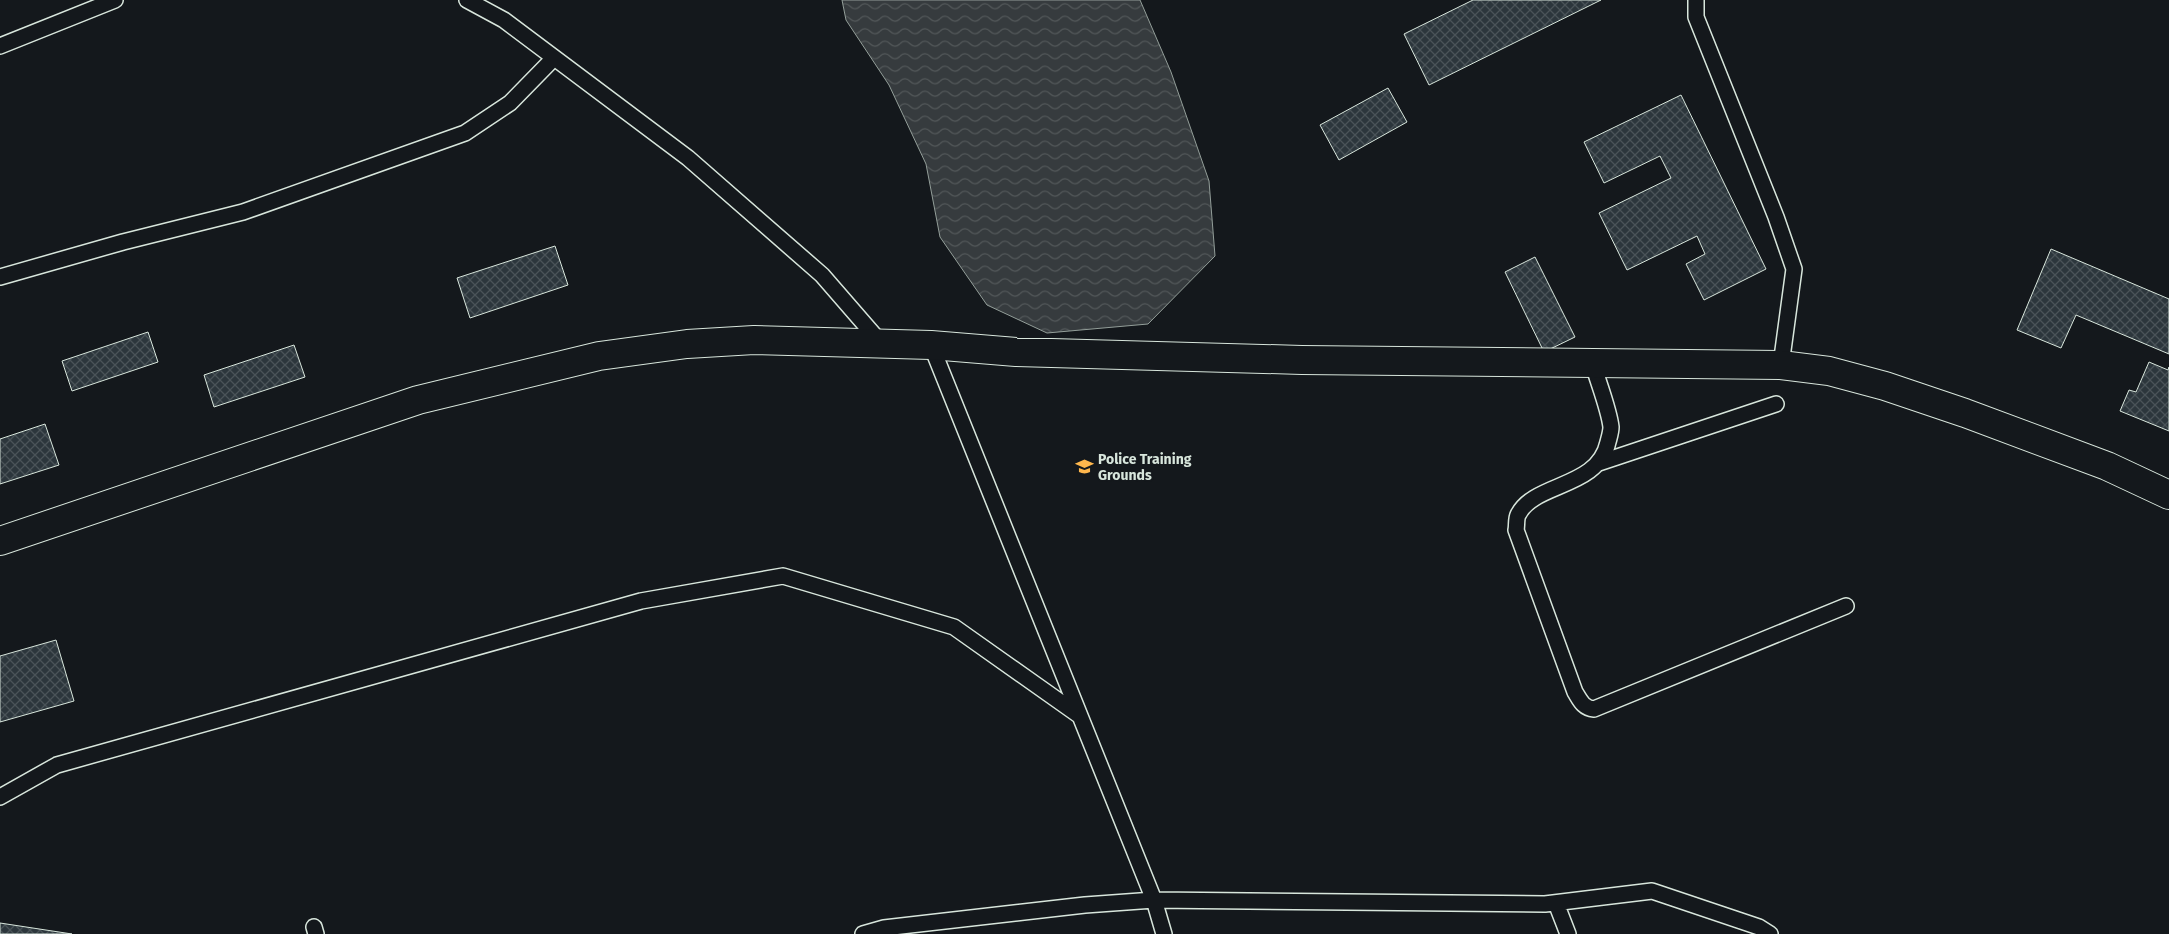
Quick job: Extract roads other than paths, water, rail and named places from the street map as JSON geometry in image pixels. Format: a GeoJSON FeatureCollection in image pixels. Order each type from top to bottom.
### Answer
{"type":"FeatureCollection","features":[{"type":"Feature","properties":{"kind":"street"},"geometry":{"type":"LineString","coordinates":[[0,541],[418,400],[600,356],[687,344],[754,340],[931,345],[1036,353],[1302,360],[1781,366],[1829,370],[1894,389],[2107,466],[2169,495]]}},
{"type":"Feature","properties":{"kind":"lane"},"geometry":{"type":"LineString","coordinates":[[0,46],[115,0]]}},
{"type":"Feature","properties":{"kind":"lane"},"geometry":{"type":"LineString","coordinates":[[467,0],[504,20],[688,158],[815,269],[881,343]]}},
{"type":"Feature","properties":{"kind":"lane"},"geometry":{"type":"LineString","coordinates":[[1696,0],[1696,17],[1776,217],[1794,269],[1781,366]]}},
{"type":"Feature","properties":{"kind":"lane"},"geometry":{"type":"LineString","coordinates":[[0,277],[123,242],[242,212],[465,133],[510,102],[554,58]]}},
{"type":"Feature","properties":{"kind":"lane"},"geometry":{"type":"LineString","coordinates":[[931,345],[1154,900],[1164,934]]}},
{"type":"Feature","properties":{"kind":"lane"},"geometry":{"type":"LineString","coordinates":[[1593,364],[1611,428],[1606,451],[1599,463]]}},
{"type":"Feature","properties":{"kind":"lane"},"geometry":{"type":"LineString","coordinates":[[1776,404],[1599,463],[1582,476],[1540,496],[1524,507],[1518,516],[1516,530],[1575,692],[1587,708],[1594,709],[1846,606]]}},
{"type":"Feature","properties":{"kind":"lane"},"geometry":{"type":"LineString","coordinates":[[0,798],[57,765],[641,601],[783,576],[954,627],[1080,716]]}},
{"type":"Feature","properties":{"kind":"lane"},"geometry":{"type":"LineString","coordinates":[[862,934],[884,928],[1085,905],[1154,900],[1546,904],[1652,891],[1759,926],[1770,934]]}},
{"type":"Feature","properties":{"kind":"lane"},"geometry":{"type":"LineString","coordinates":[[1556,903],[1568,934]]}},
{"type":"Feature","properties":{"kind":"water"},"geometry":{"type":"Polygon","coordinates":[[[842,0],[1140,0],[1171,72],[1209,181],[1215,256],[1148,324],[1047,333],[987,305],[940,237],[926,164],[889,85],[846,20],[842,0]]]}},
{"type":"Feature","properties":{"kind":"place","name":"Police Training Grounds"},"geometry":{"type":"Point","coordinates":[1084,467]}}]}
